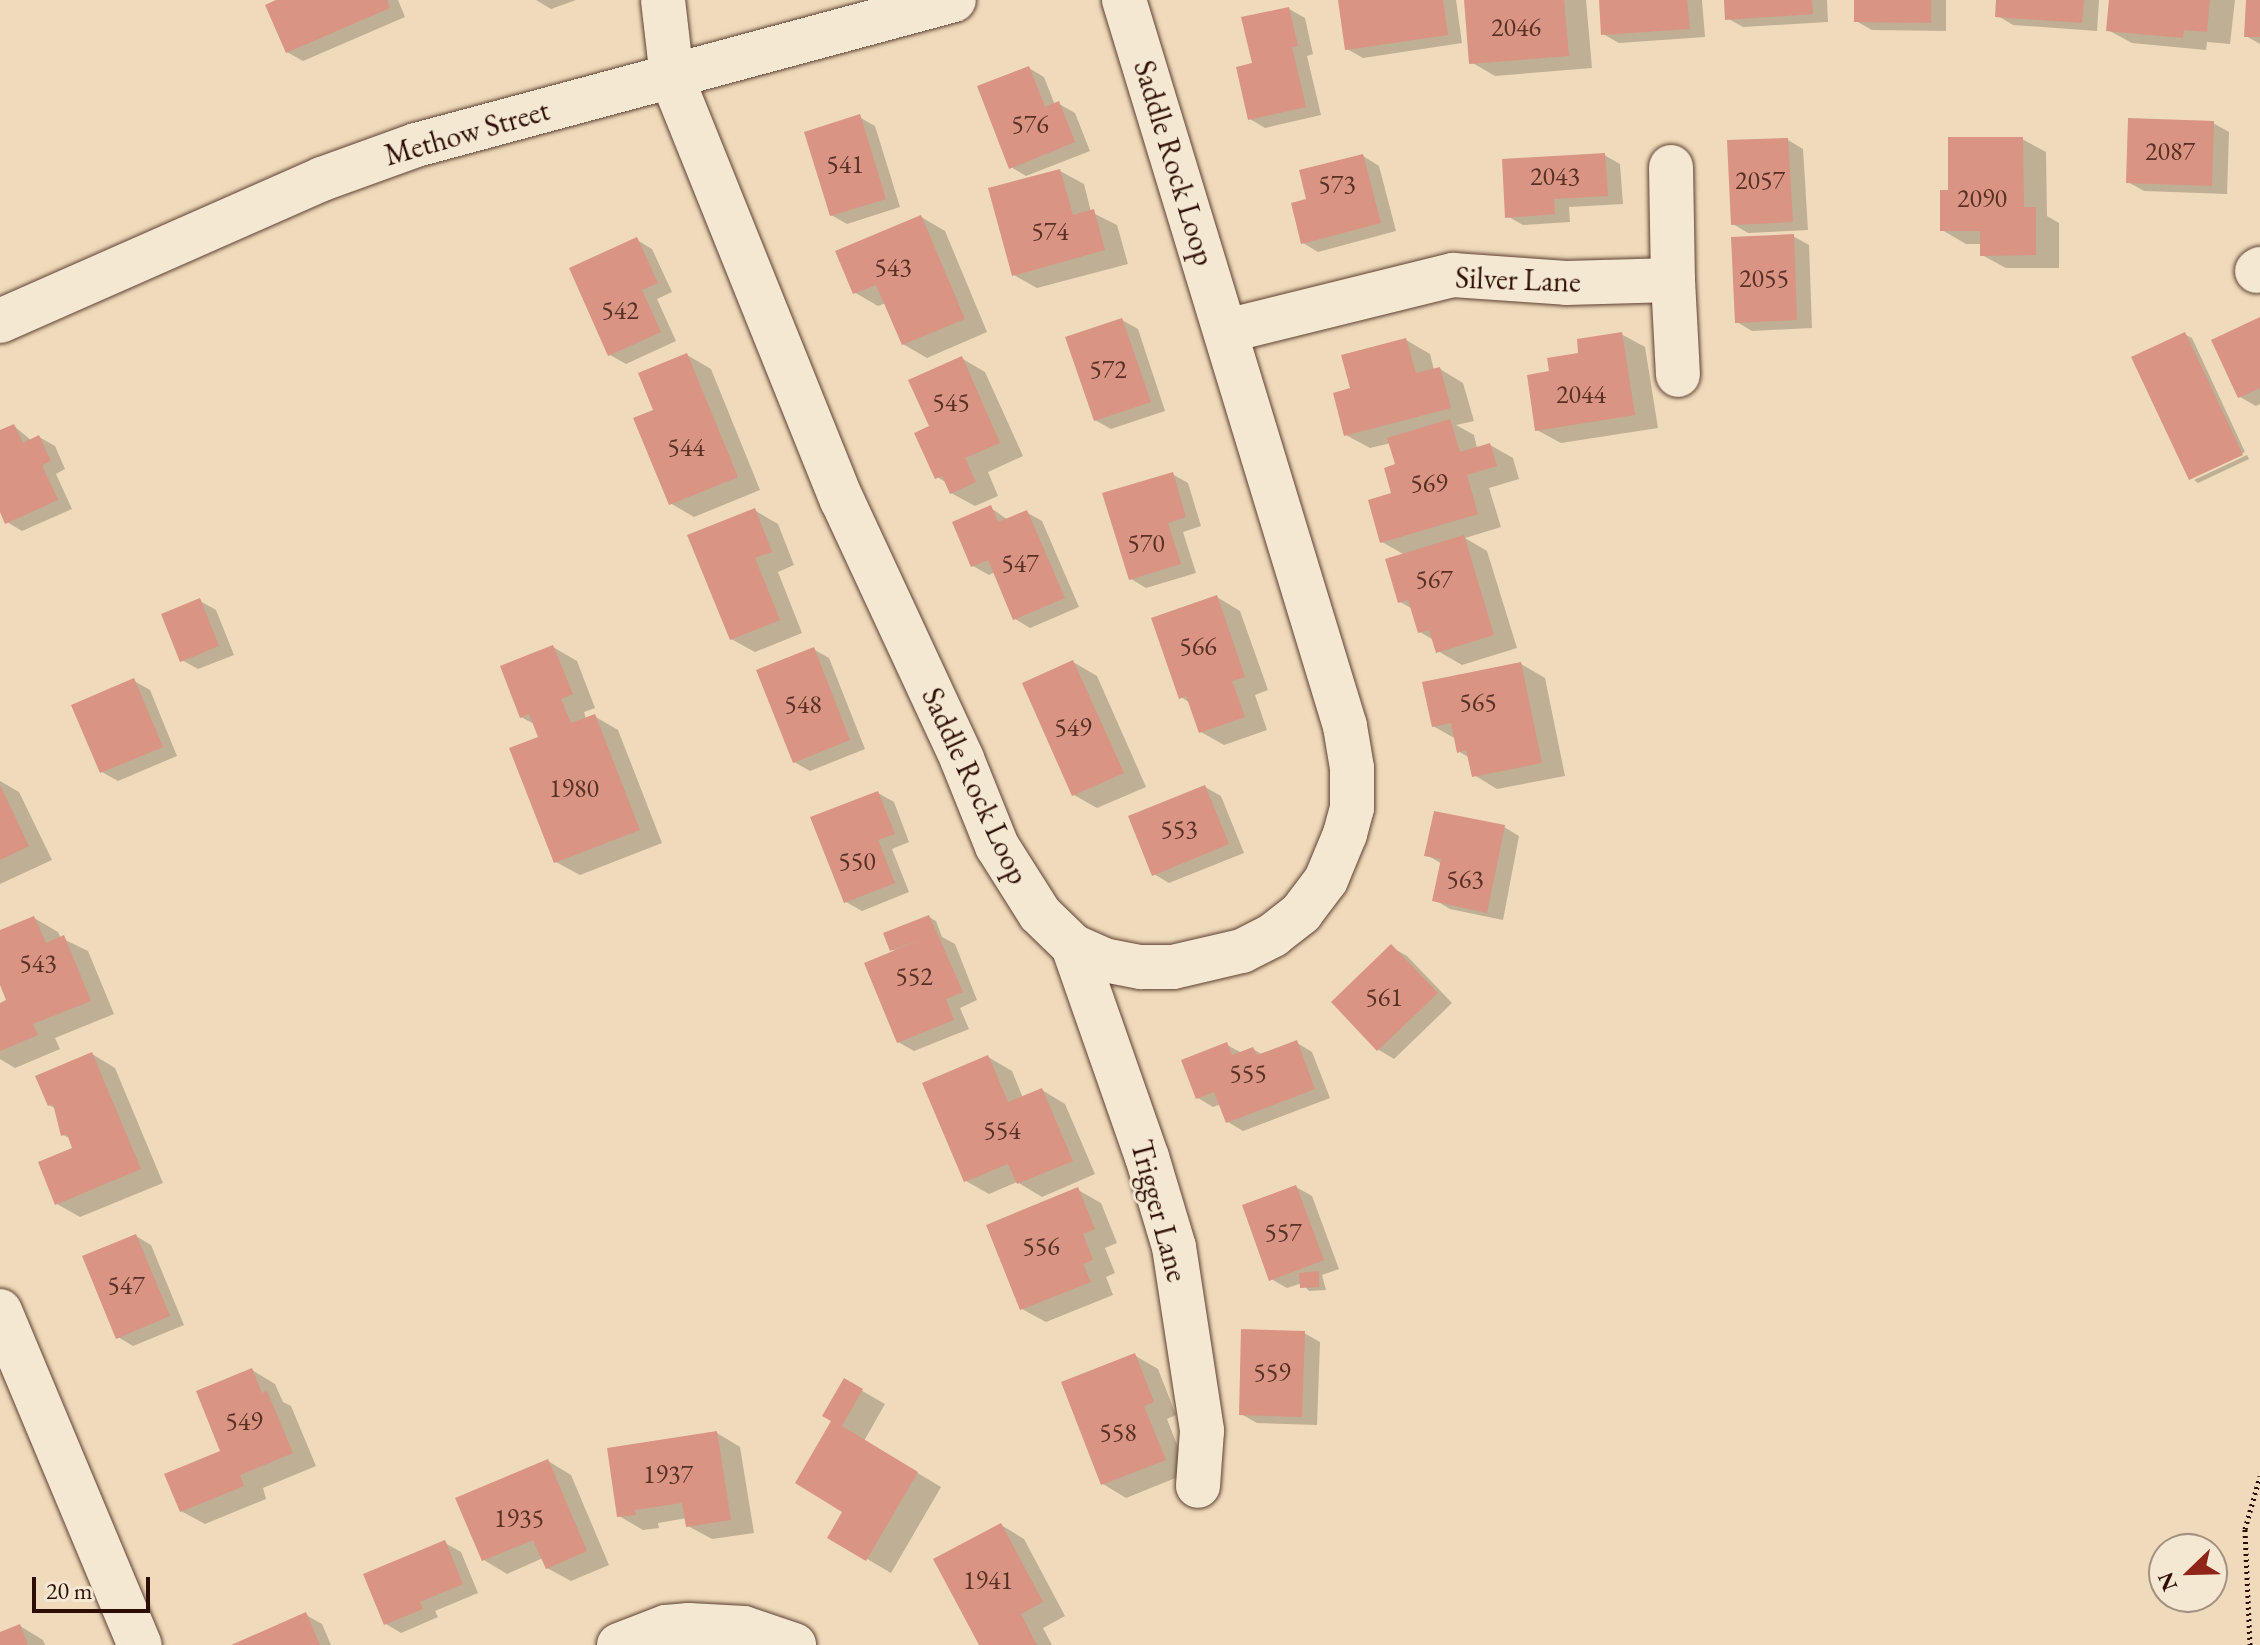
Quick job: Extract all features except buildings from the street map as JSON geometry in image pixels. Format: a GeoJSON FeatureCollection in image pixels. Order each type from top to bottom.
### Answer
{"type":"FeatureCollection","features":[{"type":"Feature","properties":{"kind":"street","name":"Saddle Rock Loop"},"geometry":{"type":"LineString","coordinates":[[663,0],[672,78],[842,500],[962,759],[997,846],[1040,914],[1073,946],[1104,960],[1141,967],[1173,967],[1242,951],[1273,935],[1301,913],[1326,880],[1352,808],[1352,768],[1345,726],[1124,0]]}},
{"type":"Feature","properties":{"kind":"street","name":"Methow Street"},"geometry":{"type":"LineString","coordinates":[[0,321],[335,174],[495,121],[672,78],[954,0]]}},
{"type":"Feature","properties":{"kind":"street"},"geometry":{"type":"LineString","coordinates":[[1671,167],[1678,375]]}},
{"type":"Feature","properties":{"kind":"street","name":"Silver Lane"},"geometry":{"type":"LineString","coordinates":[[1226,331],[1453,275],[1566,283],[1673,280]]}},
{"type":"Feature","properties":{"kind":"street","name":"Trigger Lane"},"geometry":{"type":"LineString","coordinates":[[1073,946],[1147,1157],[1174,1247],[1202,1431],[1198,1486]]}},
{"type":"Feature","properties":{"kind":"street"},"geometry":{"type":"LineString","coordinates":[[0,1311],[140,1645]]}},
{"type":"Feature","properties":{"kind":"street"},"geometry":{"type":"LineString","coordinates":[[619,1645],[666,1627],[689,1625],[744,1628],[794,1645]]}},
{"type":"Feature","properties":{"kind":"path"},"geometry":{"type":"LineString","coordinates":[[2250,1645],[2245,1529],[2260,1476]]}}]}
